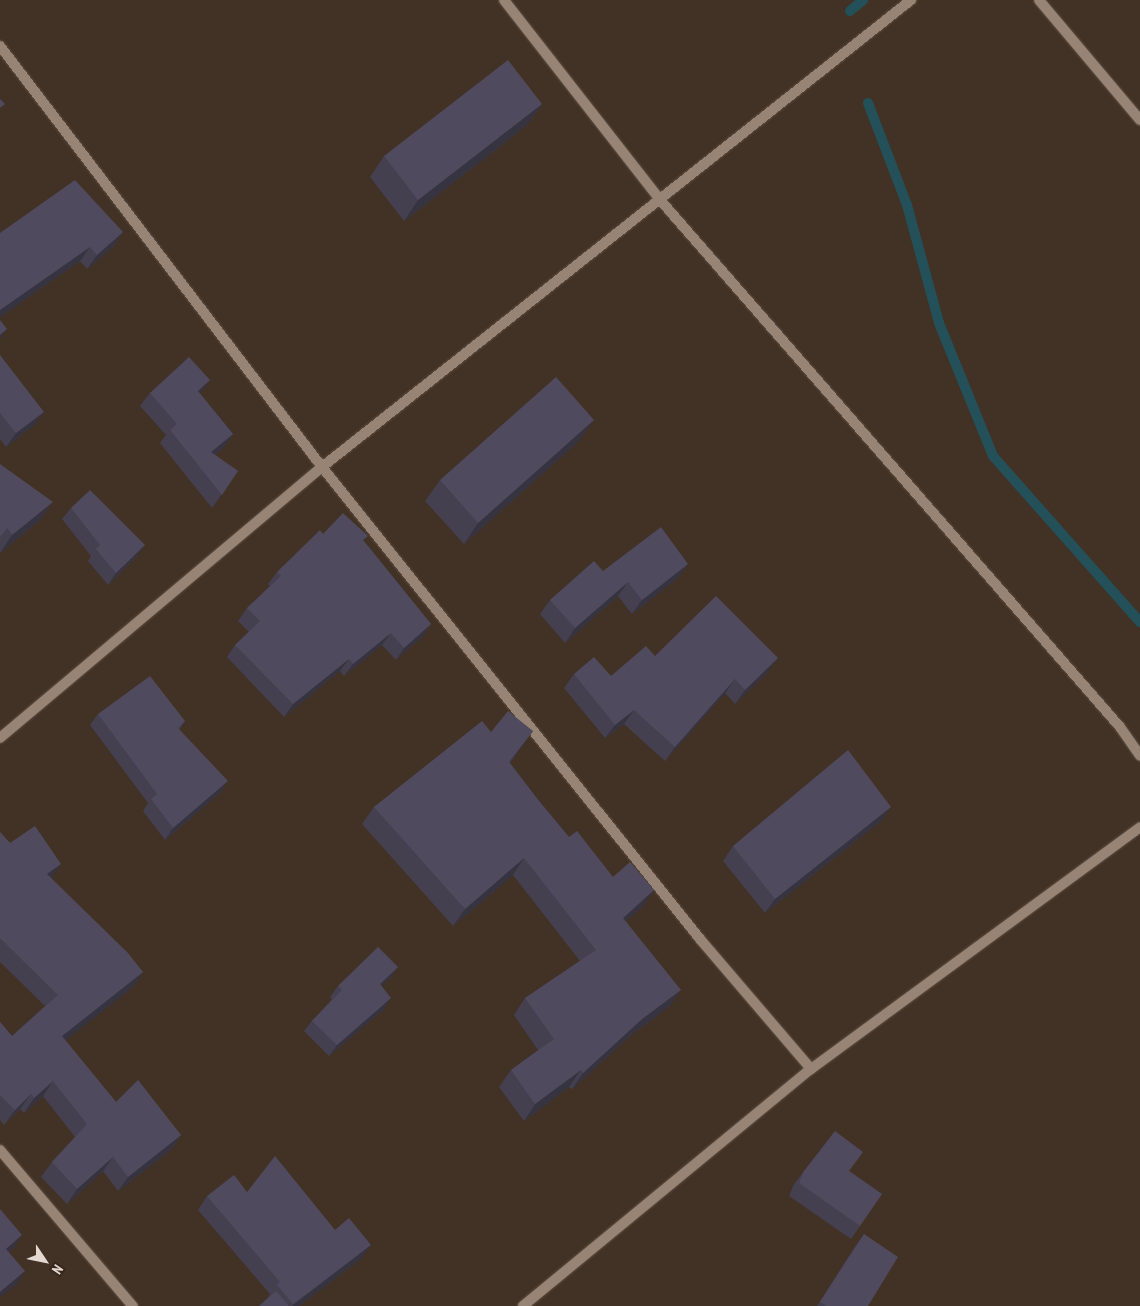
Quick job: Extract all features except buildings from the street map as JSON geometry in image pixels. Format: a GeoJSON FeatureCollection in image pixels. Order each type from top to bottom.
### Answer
{"type":"FeatureCollection","features":[{"type":"Feature","properties":{"kind":"street"},"geometry":{"type":"LineString","coordinates":[[504,0],[661,201],[1120,727],[1140,756]]}},
{"type":"Feature","properties":{"kind":"street"},"geometry":{"type":"LineString","coordinates":[[2,733],[322,467],[661,201],[911,0]]}},
{"type":"Feature","properties":{"kind":"street"},"geometry":{"type":"LineString","coordinates":[[1039,0],[1140,120]]}},
{"type":"Feature","properties":{"kind":"street"},"geometry":{"type":"LineString","coordinates":[[0,46],[322,467],[700,939],[811,1069]]}},
{"type":"Feature","properties":{"kind":"street"},"geometry":{"type":"LineString","coordinates":[[523,1306],[811,1069],[1140,827]]}},
{"type":"Feature","properties":{"kind":"street"},"geometry":{"type":"LineString","coordinates":[[0,1150],[133,1306]]}},
{"type":"Feature","properties":{"kind":"waterway"},"geometry":{"type":"LineString","coordinates":[[850,11],[863,0]]}},
{"type":"Feature","properties":{"kind":"waterway"},"geometry":{"type":"LineString","coordinates":[[868,103],[907,205],[939,323],[993,456],[1140,622]]}}]}
